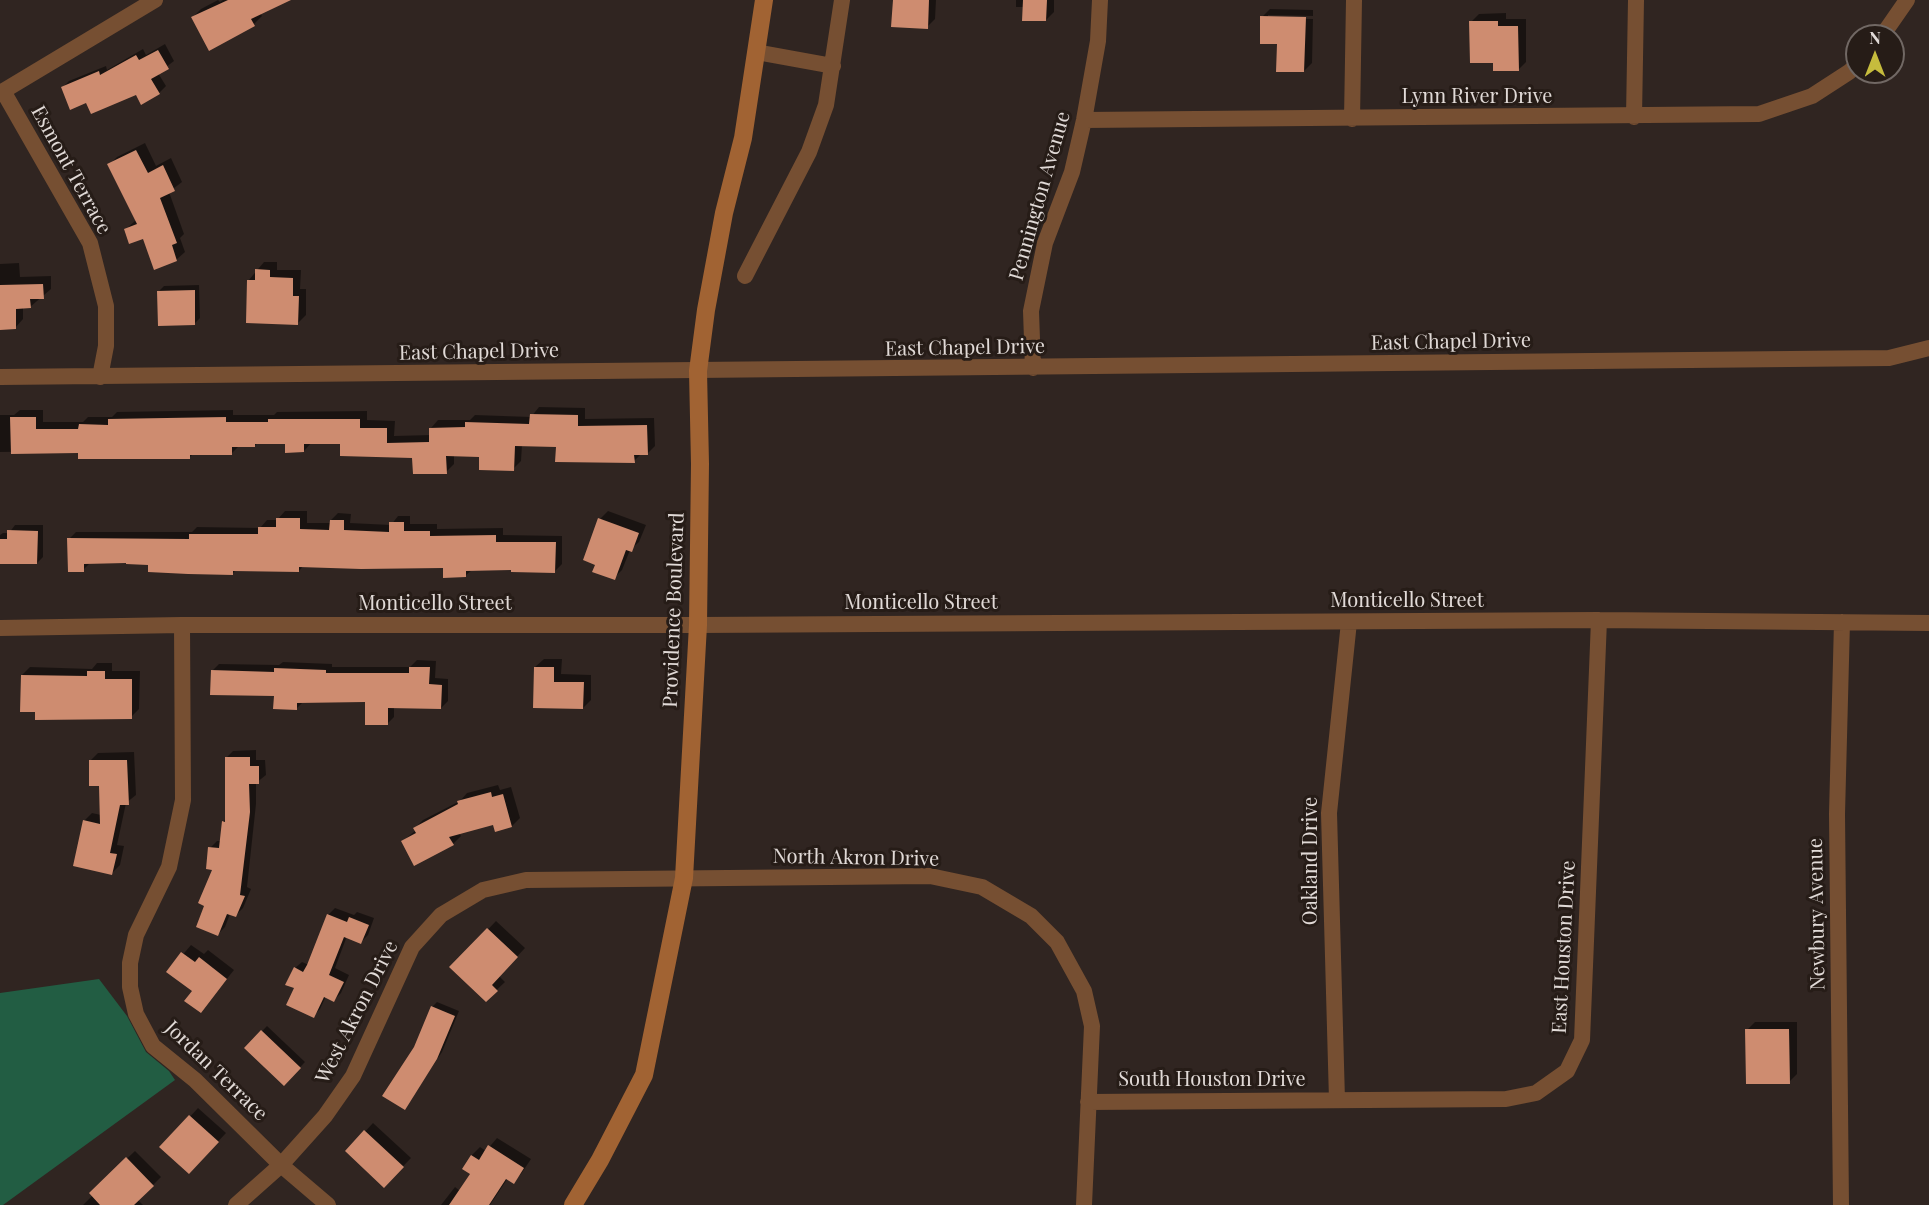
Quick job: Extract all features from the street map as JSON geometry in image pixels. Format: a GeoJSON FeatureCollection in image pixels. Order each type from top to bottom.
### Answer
{"type":"FeatureCollection","features":[{"type":"Feature","properties":{"kind":"main road","name":"Providence Boulevard"},"geometry":{"type":"LineString","coordinates":[[573,1205],[600,1160],[644,1076],[684,878],[698,625],[700,465],[698,371],[706,310],[724,213],[743,138],[764,0]]}},
{"type":"Feature","properties":{"kind":"street"},"geometry":{"type":"LineString","coordinates":[[2,92],[155,0]]}},
{"type":"Feature","properties":{"kind":"street"},"geometry":{"type":"LineString","coordinates":[[745,276],[809,152],[826,105],[842,0]]}},
{"type":"Feature","properties":{"kind":"street","name":"Pennington Avenue"},"geometry":{"type":"LineString","coordinates":[[1033,368],[1031,310],[1033,299],[1045,243],[1072,172],[1084,120],[1098,41],[1100,0]]}},
{"type":"Feature","properties":{"kind":"street"},"geometry":{"type":"LineString","coordinates":[[1352,119],[1354,0]]}},
{"type":"Feature","properties":{"kind":"street"},"geometry":{"type":"LineString","coordinates":[[1634,117],[1636,0]]}},
{"type":"Feature","properties":{"kind":"street"},"geometry":{"type":"LineString","coordinates":[[1890,24],[1907,0]]}},
{"type":"Feature","properties":{"kind":"street"},"geometry":{"type":"LineString","coordinates":[[756,52],[833,66]]}},
{"type":"Feature","properties":{"kind":"street","name":"Lynn River Drive"},"geometry":{"type":"LineString","coordinates":[[1084,120],[1634,117],[1759,114],[1812,96],[1845,75]]}},
{"type":"Feature","properties":{"kind":"street","name":"Esmont Terrace"},"geometry":{"type":"LineString","coordinates":[[2,92],[90,243],[106,306],[106,346],[100,377]]}},
{"type":"Feature","properties":{"kind":"street","name":"East Chapel Drive"},"geometry":{"type":"LineString","coordinates":[[0,377],[1889,358],[1929,348]]}},
{"type":"Feature","properties":{"kind":"street","name":"Monticello Street"},"geometry":{"type":"LineString","coordinates":[[0,628],[182,625],[698,625],[1599,620],[1929,623]]}},
{"type":"Feature","properties":{"kind":"street","name":"East Houston Drive"},"geometry":{"type":"LineString","coordinates":[[1336,1100],[1506,1099],[1536,1092],[1567,1071],[1582,1040],[1599,620]]}},
{"type":"Feature","properties":{"kind":"street","name":"Oakland Drive"},"geometry":{"type":"LineString","coordinates":[[1336,1100],[1329,813],[1349,622]]}},
{"type":"Feature","properties":{"kind":"street","name":"Newbury Avenue"},"geometry":{"type":"LineString","coordinates":[[1841,1205],[1838,814],[1842,622]]}},
{"type":"Feature","properties":{"kind":"street","name":"Jordan Terrace"},"geometry":{"type":"LineString","coordinates":[[182,625],[183,800],[169,867],[136,935],[130,963],[130,987],[136,1014],[153,1046],[195,1080],[281,1165],[328,1205]]}},
{"type":"Feature","properties":{"kind":"street","name":"North Akron Drive"},"geometry":{"type":"LineString","coordinates":[[684,878],[930,876],[982,888],[1031,916],[1057,942],[1084,991],[1092,1026],[1084,1205]]}},
{"type":"Feature","properties":{"kind":"street","name":"West Akron Drive"},"geometry":{"type":"LineString","coordinates":[[236,1205],[281,1165],[325,1116],[352,1076],[412,947],[441,915],[483,890],[526,880],[684,878]]}},
{"type":"Feature","properties":{"kind":"street","name":"South Houston Drive"},"geometry":{"type":"LineString","coordinates":[[1088,1102],[1336,1100]]}},
{"type":"Feature","properties":{"kind":"green space"},"geometry":{"type":"Polygon","coordinates":[[[99,979],[127,1016],[146,1052],[169,1071],[175,1080],[0,1205],[0,993],[99,979]]]}},
{"type":"Feature","properties":{"kind":"building"},"geometry":{"type":"Polygon","coordinates":[[[228,0],[291,0],[251,19],[255,26],[209,51],[191,17],[228,0]]]}},
{"type":"Feature","properties":{"kind":"building"},"geometry":{"type":"Polygon","coordinates":[[[893,0],[929,0],[928,29],[891,27],[893,0]]]}},
{"type":"Feature","properties":{"kind":"building"},"geometry":{"type":"Polygon","coordinates":[[[1023,0],[1047,0],[1046,21],[1022,21],[1023,0]]]}},
{"type":"Feature","properties":{"kind":"building"},"geometry":{"type":"Polygon","coordinates":[[[1260,16],[1306,17],[1304,72],[1276,72],[1277,44],[1260,44],[1260,16]]]}},
{"type":"Feature","properties":{"kind":"building"},"geometry":{"type":"Polygon","coordinates":[[[1469,21],[1498,21],[1498,26],[1518,26],[1519,71],[1493,71],[1493,63],[1470,63],[1469,21]]]}},
{"type":"Feature","properties":{"kind":"building"},"geometry":{"type":"Polygon","coordinates":[[[158,50],[169,69],[151,79],[160,94],[141,105],[136,95],[91,114],[86,103],[70,110],[61,87],[99,71],[100,75],[136,55],[139,60],[158,50]]]}},
{"type":"Feature","properties":{"kind":"building"},"geometry":{"type":"Polygon","coordinates":[[[136,150],[148,173],[163,165],[175,191],[160,198],[177,243],[172,245],[177,261],[154,270],[143,239],[129,244],[124,229],[137,224],[107,164],[136,150]]]}},
{"type":"Feature","properties":{"kind":"building"},"geometry":{"type":"Polygon","coordinates":[[[255,269],[270,270],[270,277],[293,278],[293,296],[299,296],[298,325],[246,323],[247,280],[255,280],[255,269]]]}},
{"type":"Feature","properties":{"kind":"building"},"geometry":{"type":"Polygon","coordinates":[[[43,284],[44,299],[30,299],[31,308],[16,309],[16,329],[0,330],[0,285],[43,284]]]}},
{"type":"Feature","properties":{"kind":"building"},"geometry":{"type":"Polygon","coordinates":[[[195,290],[195,325],[158,326],[157,291],[195,290]]]}},
{"type":"Feature","properties":{"kind":"building"},"geometry":{"type":"Polygon","coordinates":[[[530,414],[578,415],[578,426],[647,425],[648,455],[634,455],[635,463],[555,462],[556,447],[515,446],[514,471],[479,470],[479,457],[446,456],[447,474],[413,474],[412,458],[340,456],[340,444],[304,444],[304,452],[285,453],[285,444],[255,444],[255,447],[232,447],[232,455],[190,455],[190,459],[78,459],[78,453],[11,454],[10,417],[36,417],[36,429],[78,429],[79,424],[108,425],[108,419],[226,417],[226,422],[268,422],[268,419],[360,419],[360,428],[387,428],[387,443],[429,442],[429,428],[465,427],[465,422],[529,424],[530,414]]]}},
{"type":"Feature","properties":{"kind":"building"},"geometry":{"type":"Polygon","coordinates":[[[276,518],[300,518],[300,529],[329,530],[330,520],[344,520],[344,530],[389,532],[389,522],[404,522],[404,531],[430,531],[430,536],[496,535],[496,542],[556,542],[555,573],[511,572],[511,570],[466,571],[466,577],[443,578],[443,568],[299,567],[299,572],[233,571],[233,575],[188,574],[148,572],[148,565],[126,563],[84,564],[84,572],[68,572],[67,538],[189,539],[189,534],[258,534],[258,527],[276,527],[276,518]]]}},
{"type":"Feature","properties":{"kind":"building"},"geometry":{"type":"Polygon","coordinates":[[[598,518],[639,533],[632,552],[626,550],[615,580],[592,572],[595,565],[583,560],[598,518]]]}},
{"type":"Feature","properties":{"kind":"building"},"geometry":{"type":"Polygon","coordinates":[[[7,530],[38,531],[37,564],[0,564],[0,539],[7,539],[7,530]]]}},
{"type":"Feature","properties":{"kind":"building"},"geometry":{"type":"Polygon","coordinates":[[[409,667],[430,667],[429,684],[442,685],[441,709],[388,708],[388,725],[365,725],[365,702],[297,703],[297,710],[273,709],[274,696],[210,695],[211,670],[274,672],[274,668],[326,670],[326,673],[409,673],[409,667]]]}},
{"type":"Feature","properties":{"kind":"building"},"geometry":{"type":"Polygon","coordinates":[[[534,667],[554,667],[554,682],[584,682],[583,709],[533,708],[534,667]]]}},
{"type":"Feature","properties":{"kind":"building"},"geometry":{"type":"Polygon","coordinates":[[[87,671],[105,671],[105,679],[132,679],[132,719],[35,720],[35,712],[20,712],[21,675],[87,676],[87,671]]]}},
{"type":"Feature","properties":{"kind":"building"},"geometry":{"type":"Polygon","coordinates":[[[225,757],[250,757],[250,766],[259,766],[259,784],[249,784],[250,812],[240,895],[245,896],[236,917],[227,914],[218,936],[196,927],[204,906],[198,903],[212,870],[206,869],[208,847],[219,848],[222,821],[225,822],[225,757]]]}},
{"type":"Feature","properties":{"kind":"building"},"geometry":{"type":"Polygon","coordinates":[[[89,760],[127,760],[129,805],[120,805],[110,853],[117,854],[112,875],[73,866],[83,820],[100,824],[99,786],[89,786],[89,760]]]}},
{"type":"Feature","properties":{"kind":"building"},"geometry":{"type":"Polygon","coordinates":[[[491,792],[492,797],[503,794],[512,827],[495,832],[493,825],[449,837],[454,845],[414,866],[401,841],[416,833],[413,828],[458,804],[457,801],[491,792]]]}},
{"type":"Feature","properties":{"kind":"building"},"geometry":{"type":"Polygon","coordinates":[[[327,914],[347,922],[349,917],[369,925],[361,944],[344,937],[329,975],[344,982],[334,1002],[324,997],[314,1018],[286,1005],[294,988],[285,985],[294,967],[303,972],[327,914]]]}},
{"type":"Feature","properties":{"kind":"building"},"geometry":{"type":"Polygon","coordinates":[[[487,928],[518,957],[492,985],[498,991],[486,1002],[449,967],[487,928]]]}},
{"type":"Feature","properties":{"kind":"building"},"geometry":{"type":"Polygon","coordinates":[[[181,952],[195,962],[199,957],[227,979],[201,1013],[184,1001],[192,991],[166,972],[181,952]]]}},
{"type":"Feature","properties":{"kind":"building"},"geometry":{"type":"Polygon","coordinates":[[[431,1006],[455,1016],[437,1059],[405,1110],[382,1096],[414,1047],[431,1006]]]}},
{"type":"Feature","properties":{"kind":"building"},"geometry":{"type":"Polygon","coordinates":[[[1745,1029],[1789,1029],[1790,1084],[1746,1084],[1745,1029]]]}},
{"type":"Feature","properties":{"kind":"building"},"geometry":{"type":"Polygon","coordinates":[[[261,1030],[301,1068],[284,1086],[244,1048],[261,1030]]]}},
{"type":"Feature","properties":{"kind":"building"},"geometry":{"type":"Polygon","coordinates":[[[189,1115],[219,1142],[189,1174],[159,1147],[189,1115]]]}},
{"type":"Feature","properties":{"kind":"building"},"geometry":{"type":"Polygon","coordinates":[[[364,1130],[404,1167],[384,1188],[345,1151],[364,1130]]]}},
{"type":"Feature","properties":{"kind":"building"},"geometry":{"type":"Polygon","coordinates":[[[488,1145],[524,1168],[514,1184],[506,1179],[489,1205],[449,1205],[470,1174],[462,1169],[471,1155],[479,1160],[488,1145]]]}},
{"type":"Feature","properties":{"kind":"building"},"geometry":{"type":"Polygon","coordinates":[[[126,1157],[154,1186],[134,1205],[100,1205],[89,1193],[126,1157]]]}}]}
